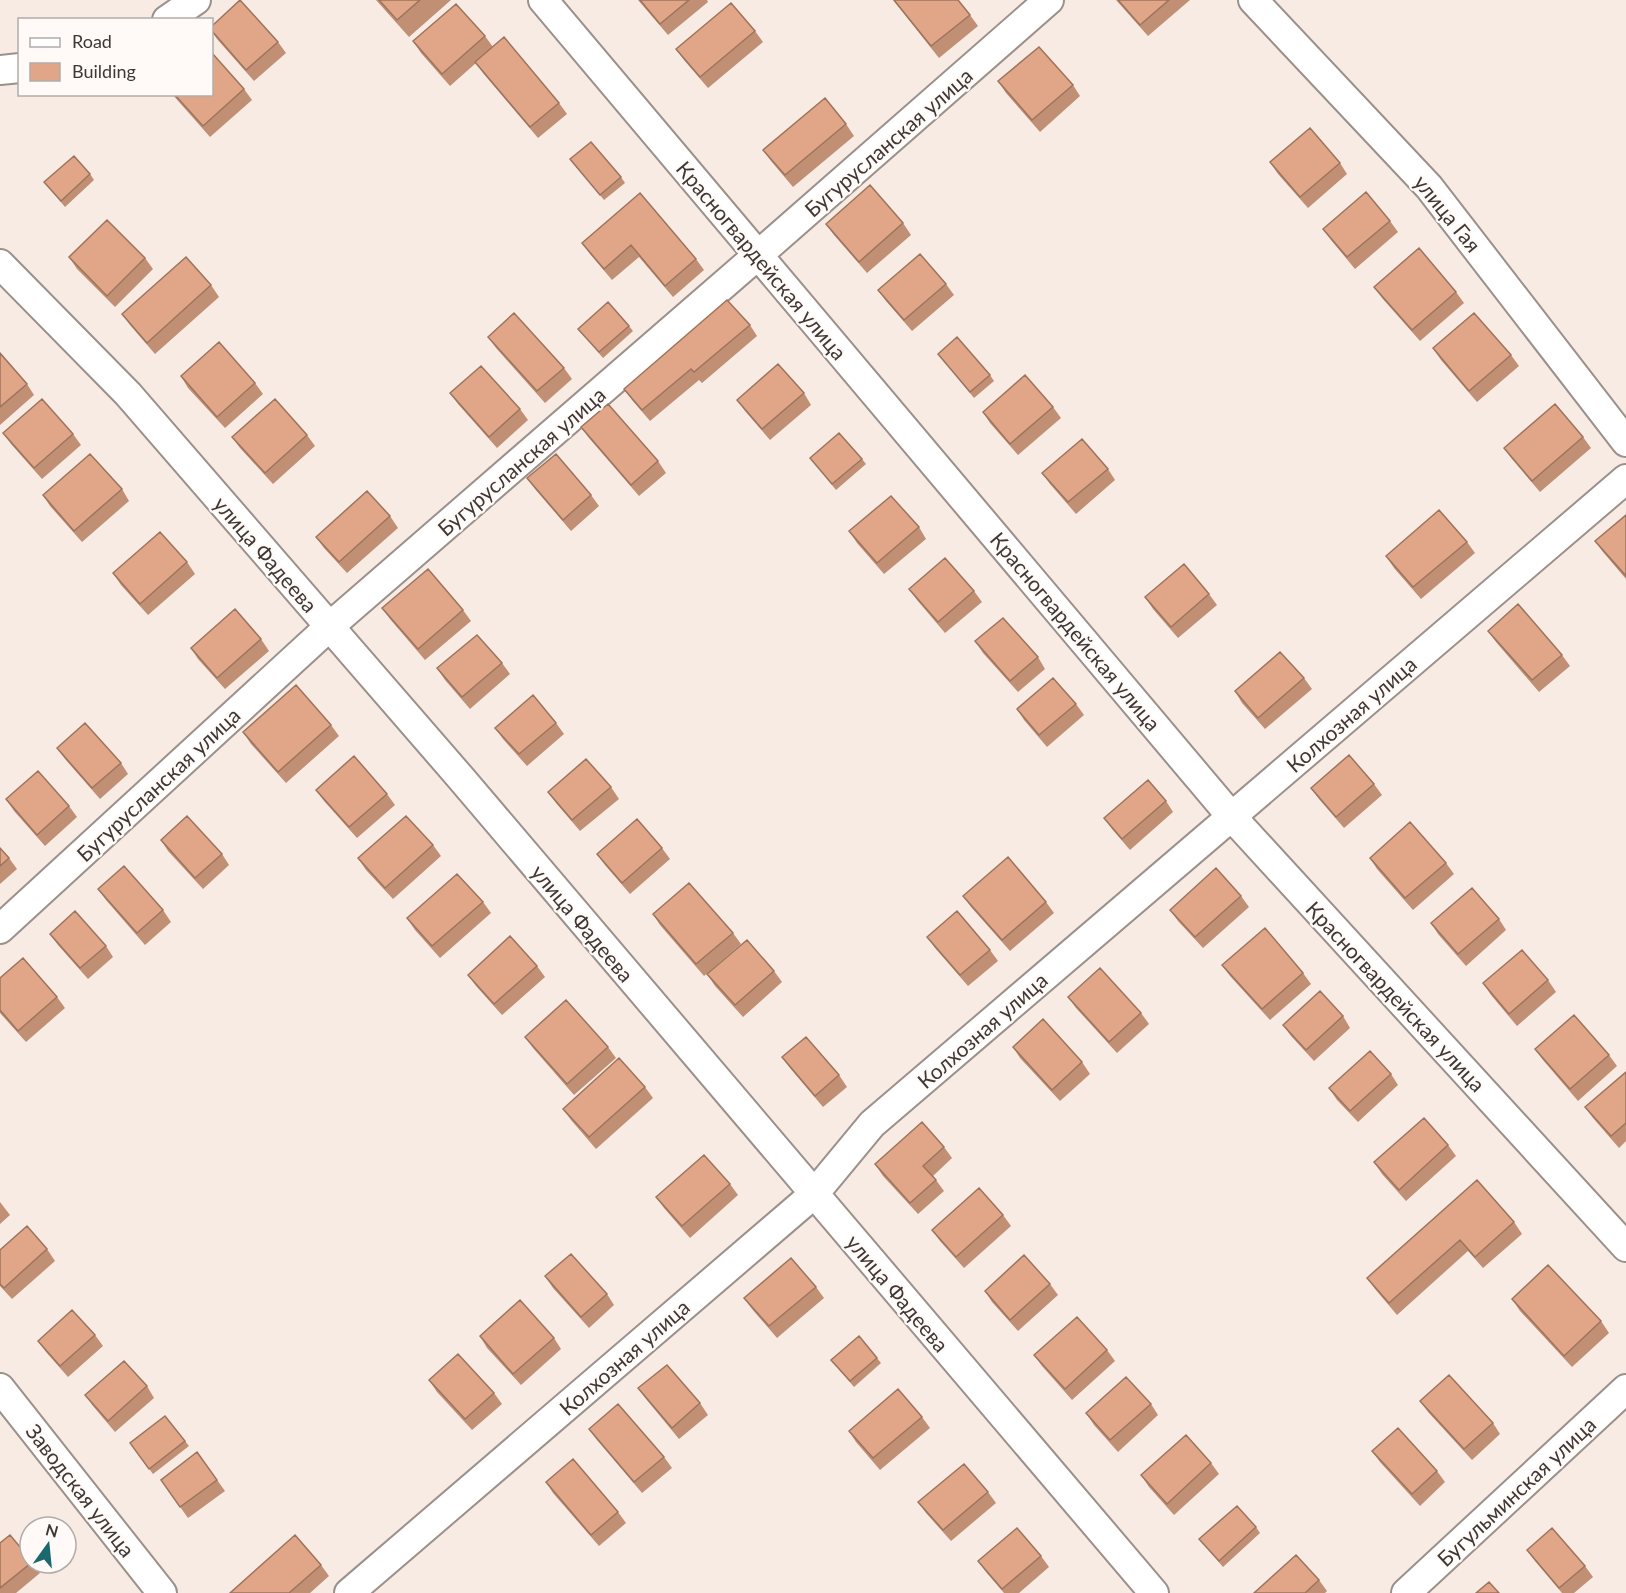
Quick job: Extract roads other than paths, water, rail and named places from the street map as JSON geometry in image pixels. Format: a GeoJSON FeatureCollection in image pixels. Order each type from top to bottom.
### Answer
{"type":"FeatureCollection","features":[{"type":"Feature","properties":{"kind":"street"},"geometry":{"type":"LineString","coordinates":[[170,18],[196,0]]}},
{"type":"Feature","properties":{"kind":"street","name":"Красногвардейская улица"},"geometry":{"type":"LineString","coordinates":[[543,0],[1231,816],[1626,1247]]}},
{"type":"Feature","properties":{"kind":"street","name":"Бугурусланская улица"},"geometry":{"type":"LineString","coordinates":[[0,929],[329,627],[1049,0]]}},
{"type":"Feature","properties":{"kind":"street","name":"улица Гая"},"geometry":{"type":"LineString","coordinates":[[1253,0],[1429,187],[1626,442]]}},
{"type":"Feature","properties":{"kind":"street"},"geometry":{"type":"LineString","coordinates":[[0,70],[18,68]]}},
{"type":"Feature","properties":{"kind":"street","name":"улица Фадеева"},"geometry":{"type":"LineString","coordinates":[[0,264],[128,394],[460,777],[1154,1593]]}},
{"type":"Feature","properties":{"kind":"street","name":"Колхозная улица"},"geometry":{"type":"LineString","coordinates":[[349,1593],[814,1194],[872,1124],[1626,478]]}},
{"type":"Feature","properties":{"kind":"street","name":"Заводская улица"},"geometry":{"type":"LineString","coordinates":[[0,1388],[162,1593]]}},
{"type":"Feature","properties":{"kind":"street","name":"Бугульминская улица"},"geometry":{"type":"LineString","coordinates":[[1406,1593],[1626,1389]]}}]}
